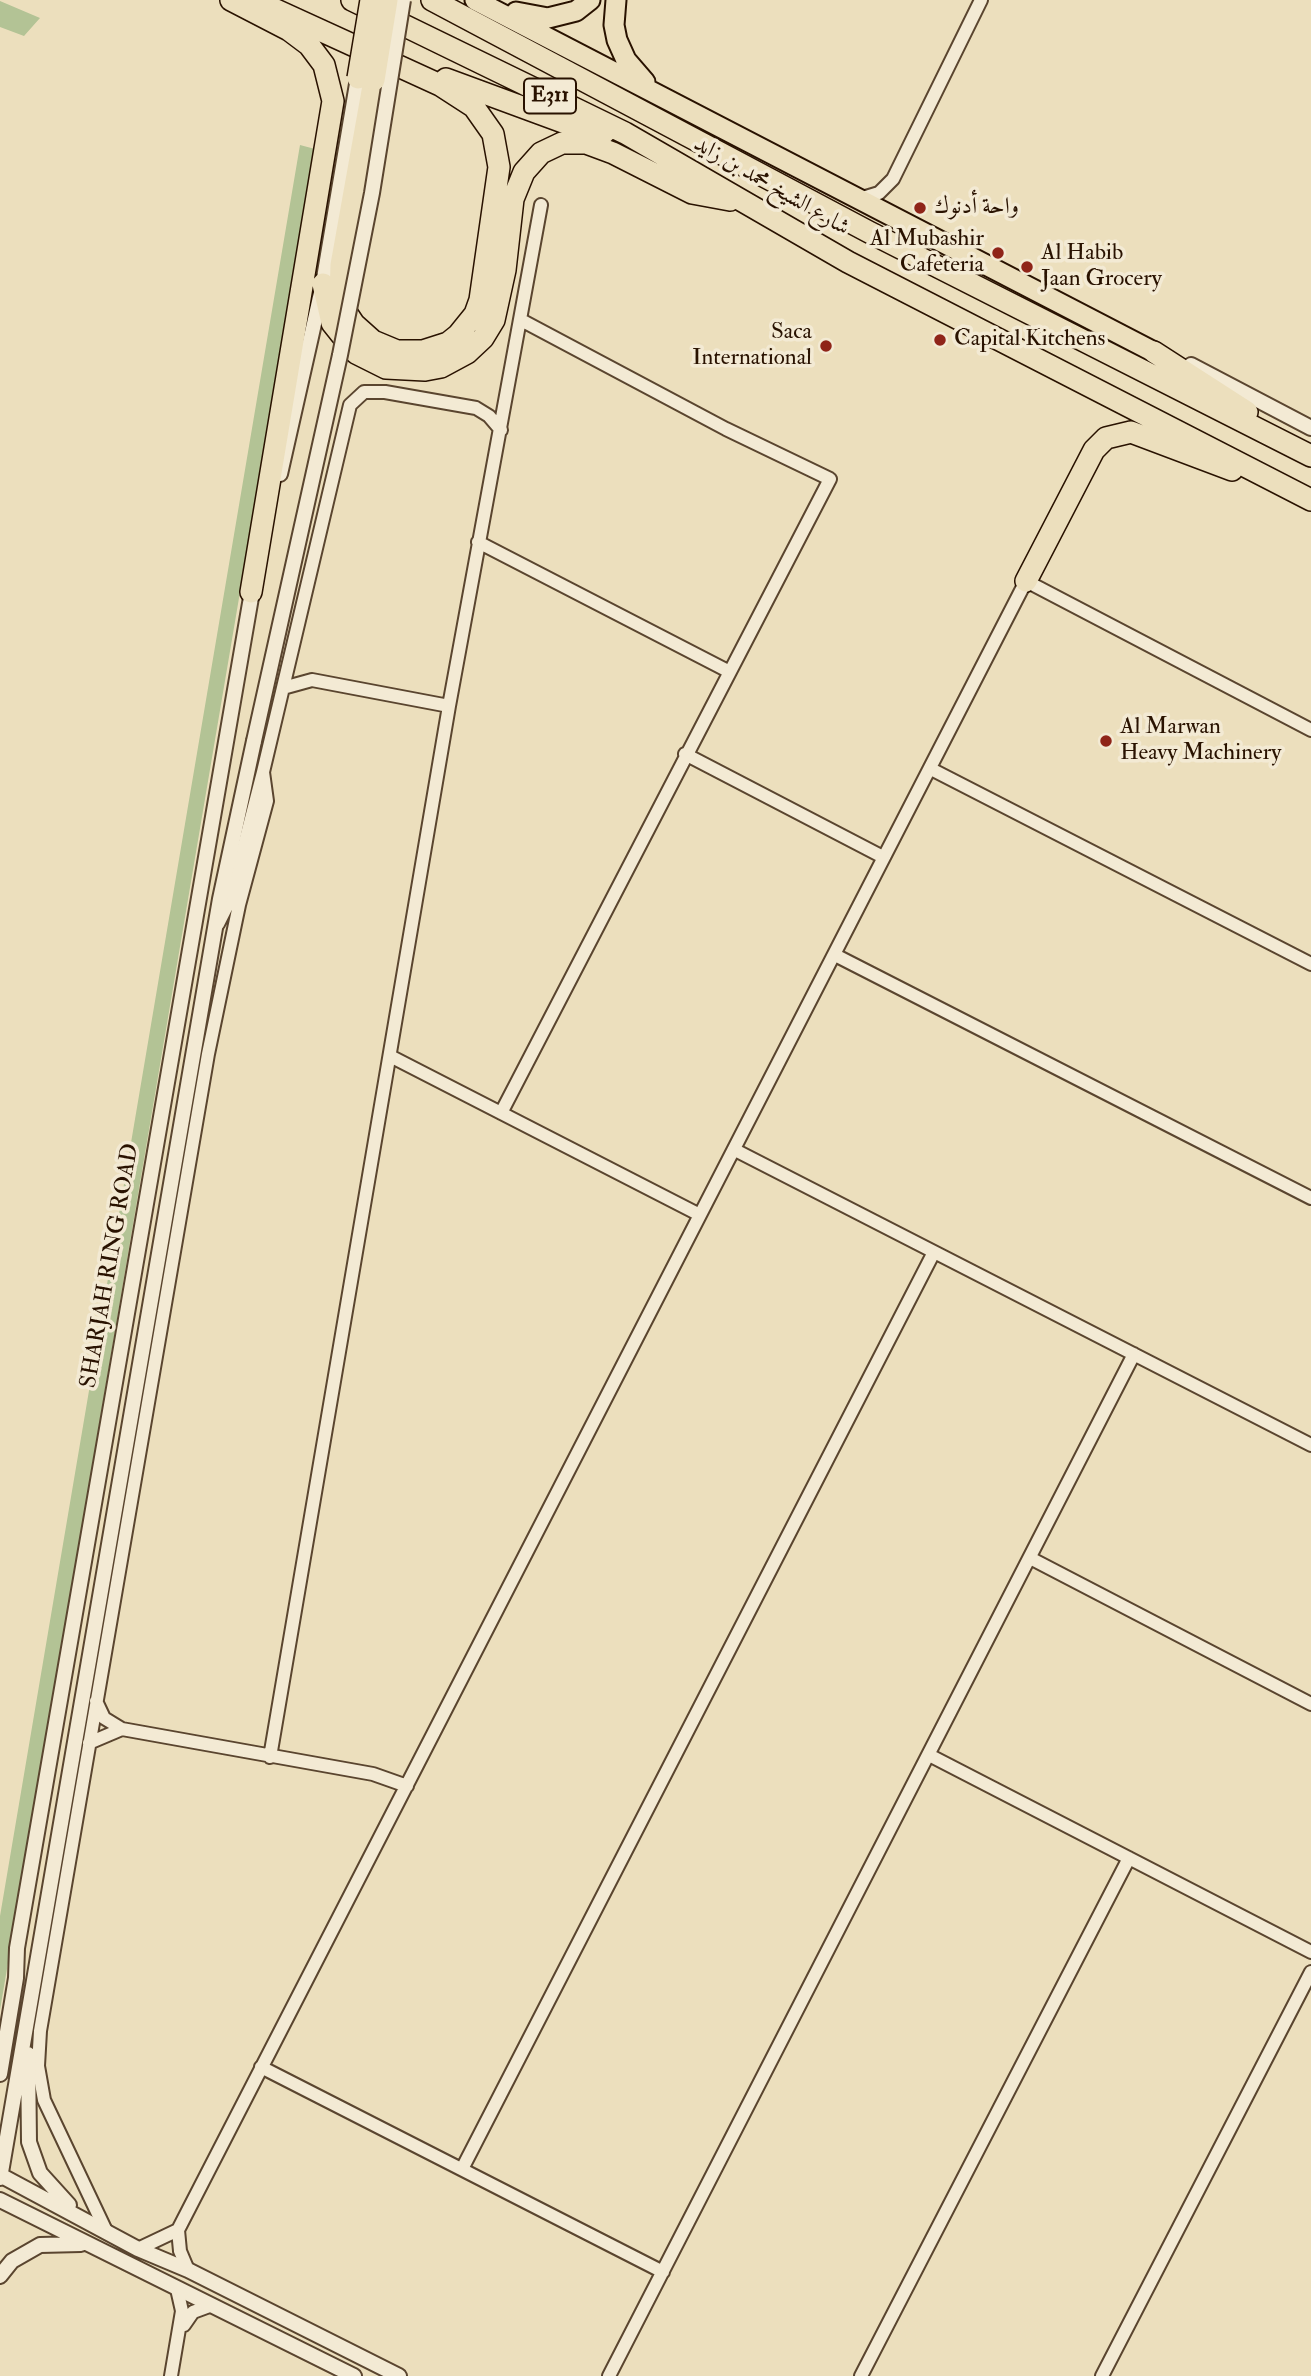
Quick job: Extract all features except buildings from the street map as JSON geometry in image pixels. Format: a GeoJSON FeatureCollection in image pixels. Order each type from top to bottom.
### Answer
{"type":"FeatureCollection","features":[{"type":"Feature","properties":{"kind":"highway"},"geometry":{"type":"LineString","coordinates":[[231,0],[289,30],[309,45],[329,76],[333,101],[251,592]]}},
{"type":"Feature","properties":{"kind":"highway"},"geometry":{"type":"LineString","coordinates":[[254,0],[416,72],[461,97],[485,120],[496,142],[499,167],[486,270],[475,314],[447,343],[423,351],[397,351],[373,341],[354,324],[341,296],[341,265],[366,79],[371,0]]}},
{"type":"Feature","properties":{"kind":"highway","name":"شارع الشيخ محمد بن زايد"},"geometry":{"type":"LineString","coordinates":[[352,0],[625,133],[848,262],[1311,499]]}},
{"type":"Feature","properties":{"kind":"highway"},"geometry":{"type":"LineString","coordinates":[[366,79],[387,0]]}},
{"type":"Feature","properties":{"kind":"highway","name":"شارع الشيخ محمد بن زايد"},"geometry":{"type":"LineString","coordinates":[[432,0],[869,232],[1311,456]]}},
{"type":"Feature","properties":{"kind":"highway"},"geometry":{"type":"LineString","coordinates":[[416,72],[482,90],[581,128],[625,133]]}},
{"type":"Feature","properties":{"kind":"highway"},"geometry":{"type":"LineString","coordinates":[[323,284],[332,323],[356,353],[386,368],[425,370],[441,367],[467,354],[483,338],[494,320],[505,270],[513,199],[524,172],[541,153],[562,143],[586,143],[614,153],[692,193],[743,202]]}},
{"type":"Feature","properties":{"kind":"highway"},"geometry":{"type":"LineString","coordinates":[[1154,352],[1230,399],[1271,435]]}},
{"type":"Feature","properties":{"kind":"highway"},"geometry":{"type":"LineString","coordinates":[[1026,581],[1094,450],[1114,434],[1140,435],[1224,468],[1256,471]]}},
{"type":"Feature","properties":{"kind":"main road"},"geometry":{"type":"LineString","coordinates":[[475,0],[1154,352]]}},
{"type":"Feature","properties":{"kind":"main road"},"geometry":{"type":"LineString","coordinates":[[491,0],[519,13],[548,19],[576,11],[590,0]]}},
{"type":"Feature","properties":{"kind":"main road"},"geometry":{"type":"LineString","coordinates":[[616,0],[614,25],[617,40],[626,60],[653,91]]}},
{"type":"Feature","properties":{"kind":"street"},"geometry":{"type":"LineString","coordinates":[[399,2376],[188,2270],[138,2249],[0,2176],[37,1951],[218,924],[220,899],[341,355],[372,194],[403,0]]}},
{"type":"Feature","properties":{"kind":"street"},"geometry":{"type":"LineString","coordinates":[[858,199],[879,193],[893,179],[981,0]]}},
{"type":"Feature","properties":{"kind":"street","name":"SHARJAH RING ROAD"},"geometry":{"type":"LineString","coordinates":[[17,1948],[251,592],[267,533],[323,284],[366,79]]}},
{"type":"Feature","properties":{"kind":"street"},"geometry":{"type":"LineString","coordinates":[[270,1757],[449,706],[541,205]]}},
{"type":"Feature","properties":{"kind":"street"},"geometry":{"type":"LineString","coordinates":[[501,1113],[728,671],[830,479],[726,429],[520,320]]}},
{"type":"Feature","properties":{"kind":"street"},"geometry":{"type":"LineString","coordinates":[[1154,352],[1189,364],[1311,428]]}},
{"type":"Feature","properties":{"kind":"street"},"geometry":{"type":"LineString","coordinates":[[218,924],[230,900],[263,772],[347,414],[355,398],[375,391],[476,408],[489,415],[501,430]]}},
{"type":"Feature","properties":{"kind":"street"},"geometry":{"type":"LineString","coordinates":[[478,542],[728,671]]}},
{"type":"Feature","properties":{"kind":"street"},"geometry":{"type":"LineString","coordinates":[[188,2270],[180,2251],[178,2230],[1026,581],[1311,730]]}},
{"type":"Feature","properties":{"kind":"street"},"geometry":{"type":"LineString","coordinates":[[290,658],[312,680]]}},
{"type":"Feature","properties":{"kind":"street"},"geometry":{"type":"LineString","coordinates":[[283,688],[312,680],[449,706]]}},
{"type":"Feature","properties":{"kind":"street"},"geometry":{"type":"LineString","coordinates":[[685,754],[883,857]]}},
{"type":"Feature","properties":{"kind":"street"},"geometry":{"type":"LineString","coordinates":[[931,769],[1311,964]]}},
{"type":"Feature","properties":{"kind":"street"},"geometry":{"type":"LineString","coordinates":[[107,2233],[50,2116],[38,2066],[50,1965],[208,1054],[234,923],[267,801],[263,772]]}},
{"type":"Feature","properties":{"kind":"street"},"geometry":{"type":"LineString","coordinates":[[835,955],[1311,1198]]}},
{"type":"Feature","properties":{"kind":"street"},"geometry":{"type":"LineString","coordinates":[[390,1056],[700,1215]]}},
{"type":"Feature","properties":{"kind":"street"},"geometry":{"type":"LineString","coordinates":[[735,1150],[1311,1445]]}},
{"type":"Feature","properties":{"kind":"street"},"geometry":{"type":"LineString","coordinates":[[461,2169],[934,1252]]}},
{"type":"Feature","properties":{"kind":"street"},"geometry":{"type":"LineString","coordinates":[[609,2376],[1134,1354]]}},
{"type":"Feature","properties":{"kind":"street"},"geometry":{"type":"LineString","coordinates":[[1030,1558],[1311,1704]]}},
{"type":"Feature","properties":{"kind":"street"},"geometry":{"type":"LineString","coordinates":[[96,1702],[104,1718],[122,1729],[373,1774],[407,1786]]}},
{"type":"Feature","properties":{"kind":"street"},"geometry":{"type":"LineString","coordinates":[[89,1743],[122,1729]]}},
{"type":"Feature","properties":{"kind":"street"},"geometry":{"type":"LineString","coordinates":[[929,1755],[1311,1952]]}},
{"type":"Feature","properties":{"kind":"street"},"geometry":{"type":"LineString","coordinates":[[864,2375],[1129,1858]]}},
{"type":"Feature","properties":{"kind":"street"},"geometry":{"type":"LineString","coordinates":[[0,2021],[10,1966],[17,1948]]}},
{"type":"Feature","properties":{"kind":"street"},"geometry":{"type":"LineString","coordinates":[[0,2074],[16,1978],[17,1948]]}},
{"type":"Feature","properties":{"kind":"street"},"geometry":{"type":"LineString","coordinates":[[37,1951],[37,1978],[27,2064],[29,2143],[40,2173],[53,2190],[92,2224]]}},
{"type":"Feature","properties":{"kind":"street"},"geometry":{"type":"LineString","coordinates":[[1102,2376],[1311,1972]]}},
{"type":"Feature","properties":{"kind":"street"},"geometry":{"type":"LineString","coordinates":[[261,2067],[663,2272]]}},
{"type":"Feature","properties":{"kind":"street"},"geometry":{"type":"LineString","coordinates":[[0,2200],[355,2376]]}},
{"type":"Feature","properties":{"kind":"street"},"geometry":{"type":"LineString","coordinates":[[138,2249],[178,2230]]}},
{"type":"Feature","properties":{"kind":"street"},"geometry":{"type":"LineString","coordinates":[[0,2276],[18,2257],[40,2245],[72,2242],[98,2247]]}},
{"type":"Feature","properties":{"kind":"street"},"geometry":{"type":"LineString","coordinates":[[172,2376],[183,2305],[177,2289]]}},
{"type":"Feature","properties":{"kind":"street"},"geometry":{"type":"LineString","coordinates":[[178,2339],[189,2315],[197,2309],[212,2305]]}},
{"type":"Feature","properties":{"kind":"green space"},"geometry":{"type":"Polygon","coordinates":[[[0,1],[40,18],[24,36],[0,27],[0,1]]]}},
{"type":"Feature","properties":{"kind":"green space"},"geometry":{"type":"Polygon","coordinates":[[[300,145],[315,149],[0,2010],[0,1916],[300,145]]]}},
{"type":"Feature","properties":{"kind":"place","name":"واحة أدنوك"},"geometry":{"type":"Point","coordinates":[920,208]}},
{"type":"Feature","properties":{"kind":"place","name":"Al Mubashir Cafeteria"},"geometry":{"type":"Point","coordinates":[998,253]}},
{"type":"Feature","properties":{"kind":"place","name":"Al Habib Jaan Grocery"},"geometry":{"type":"Point","coordinates":[1027,267]}},
{"type":"Feature","properties":{"kind":"place","name":"Capital Kitchens"},"geometry":{"type":"Point","coordinates":[940,340]}},
{"type":"Feature","properties":{"kind":"place","name":"Saca International"},"geometry":{"type":"Point","coordinates":[826,346]}},
{"type":"Feature","properties":{"kind":"place","name":"Al Marwan Heavy Machinery"},"geometry":{"type":"Point","coordinates":[1106,741]}}]}
